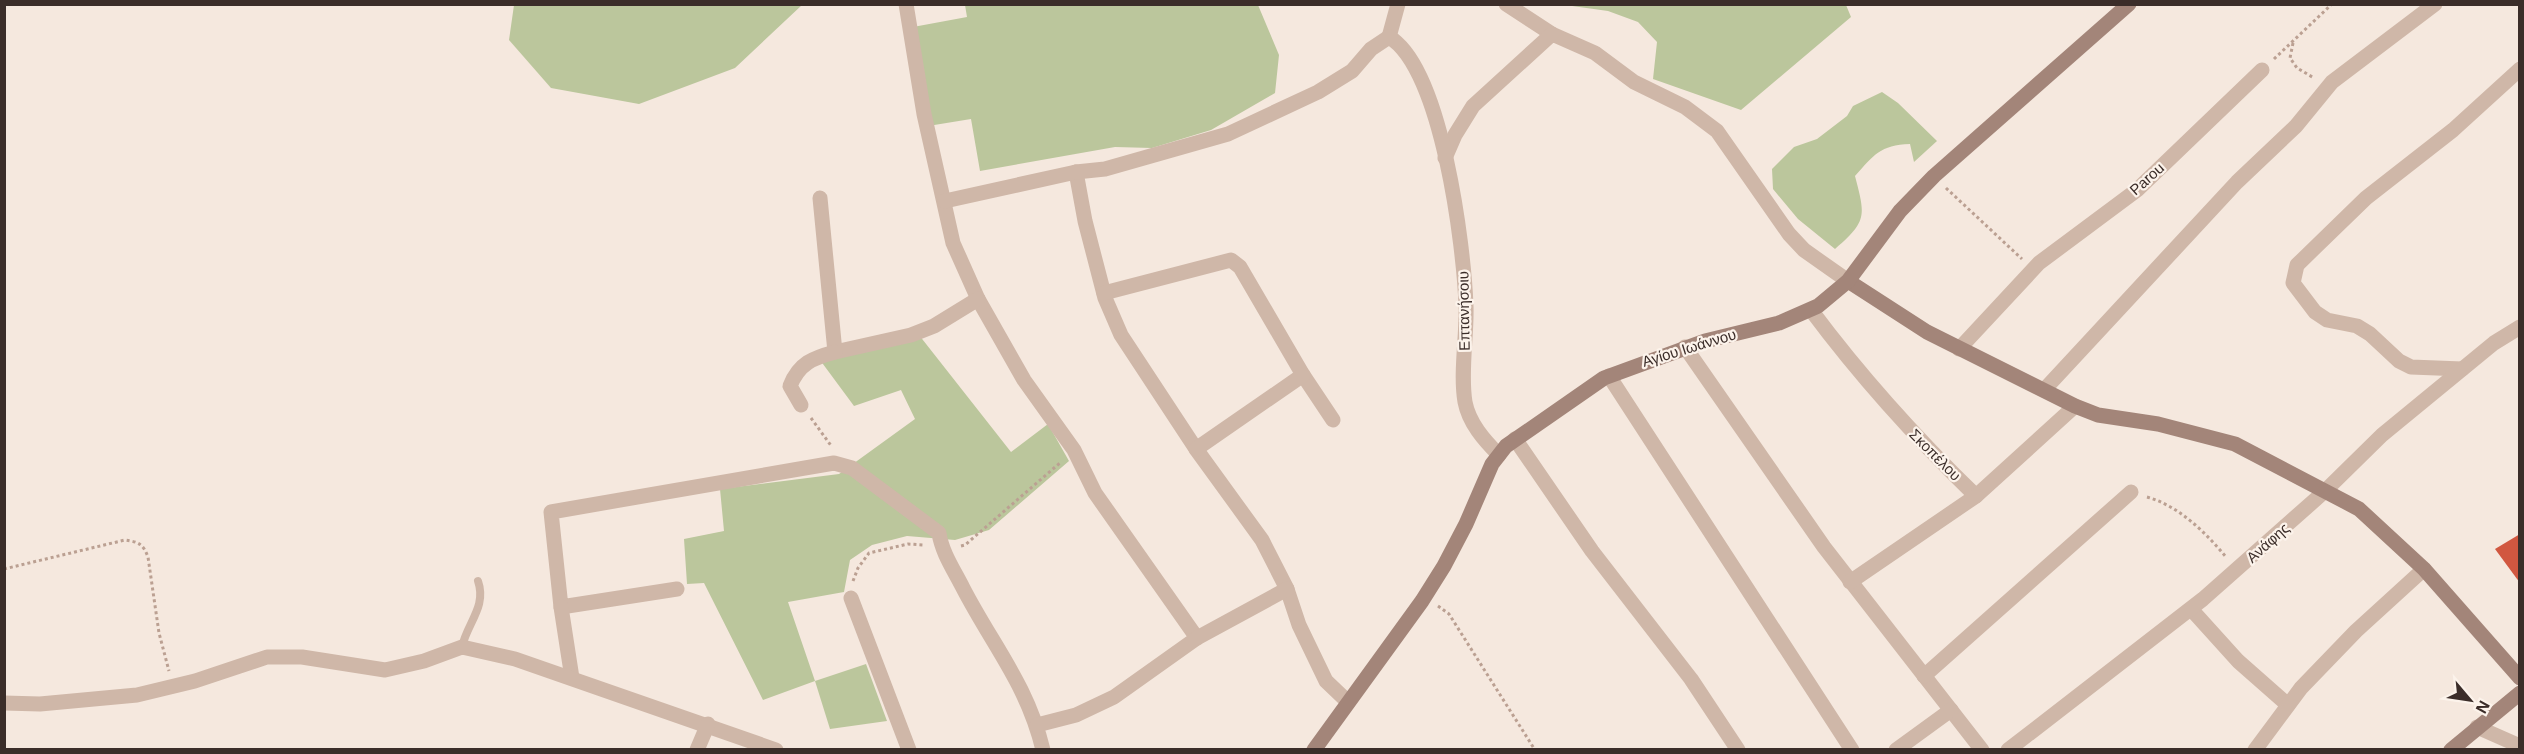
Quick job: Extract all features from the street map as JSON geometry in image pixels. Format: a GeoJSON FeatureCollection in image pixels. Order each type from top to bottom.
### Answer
{"type":"FeatureCollection","features":[{"type":"Feature","properties":{"kind":"street"},"geometry":{"type":"LineString","coordinates":[[906,4],[924,114],[953,243],[978,299],[1024,380],[1074,450],[1095,494],[1197,638]]}},
{"type":"Feature","properties":{"kind":"street"},"geometry":{"type":"LineString","coordinates":[[945,201],[1076,172],[1105,169],[1188,147],[1269,117],[1352,71],[1371,49],[1389,37],[1398,4]]}},
{"type":"Feature","properties":{"kind":"street"},"geometry":{"type":"LineString","coordinates":[[1506,4],[1552,34],[1595,53],[1634,82],[1685,106],[1716,131],[1789,234],[1804,250],[1927,332],[2075,406],[2116,420],[2158,424],[2225,441],[2254,452],[2359,509],[2377,523],[2424,569],[2520,678]]}},
{"type":"Feature","properties":{"kind":"street","name":"Αγίου Ιωάννου"},"geometry":{"type":"LineString","coordinates":[[1314,750],[1422,601],[1466,524],[1492,464],[1515,439],[1609,376],[1685,347],[1779,323],[1811,310],[1848,281],[1900,211],[1934,176],[2129,4]]}},
{"type":"Feature","properties":{"kind":"street"},"geometry":{"type":"LineString","coordinates":[[2044,390],[2237,182],[2296,126],[2332,82],[2435,4]]}},
{"type":"Feature","properties":{"kind":"street"},"geometry":{"type":"LineString","coordinates":[[1445,158],[1455,135],[1473,106],[1552,34]]}},
{"type":"Feature","properties":{"kind":"street","name":"Επτανήσοιυ"},"geometry":{"type":"LineString","coordinates":[[1389,37],[1399,43],[1418,73],[1440,134],[1455,191],[1463,264],[1466,306],[1465,401],[1481,436],[1499,455]]}},
{"type":"Feature","properties":{"kind":"street"},"geometry":{"type":"LineString","coordinates":[[2462,369],[2411,367],[2399,361],[2370,334],[2357,326],[2327,320],[2315,312],[2294,283],[2297,265],[2366,198],[2453,130],[2520,69]]}},
{"type":"Feature","properties":{"kind":"street","name":"Parou"},"geometry":{"type":"LineString","coordinates":[[1959,349],[2033,269],[2137,190],[2262,70]]}},
{"type":"Feature","properties":{"kind":"street"},"geometry":{"type":"LineString","coordinates":[[1076,172],[1085,222],[1104,292],[1121,335],[1196,449],[1262,540],[1287,589],[1299,625],[1326,681],[1348,702]]}},
{"type":"Feature","properties":{"kind":"street"},"geometry":{"type":"LineString","coordinates":[[820,198],[835,352]]}},
{"type":"Feature","properties":{"kind":"street"},"geometry":{"type":"LineString","coordinates":[[1104,292],[1232,260],[1240,267],[1303,375],[1333,420]]}},
{"type":"Feature","properties":{"kind":"street"},"geometry":{"type":"LineString","coordinates":[[801,405],[790,386],[795,372],[811,359],[911,335],[934,326],[978,299]]}},
{"type":"Feature","properties":{"kind":"street","name":"Σκοπέλου"},"geometry":{"type":"LineString","coordinates":[[1811,310],[1841,350],[1920,442],[1976,496]]}},
{"type":"Feature","properties":{"kind":"street","name":"Ανάφης"},"geometry":{"type":"LineString","coordinates":[[2008,750],[2237,571],[2325,491],[2382,435],[2462,369],[2520,327]]}},
{"type":"Feature","properties":{"kind":"street"},"geometry":{"type":"LineString","coordinates":[[1685,347],[1850,582],[1982,750]]}},
{"type":"Feature","properties":{"kind":"street"},"geometry":{"type":"LineString","coordinates":[[1196,449],[1303,375]]}},
{"type":"Feature","properties":{"kind":"street"},"geometry":{"type":"LineString","coordinates":[[1609,376],[1852,750]]}},
{"type":"Feature","properties":{"kind":"street"},"geometry":{"type":"LineString","coordinates":[[1850,582],[1976,496],[2075,406]]}},
{"type":"Feature","properties":{"kind":"street"},"geometry":{"type":"LineString","coordinates":[[1515,439],[1592,551],[1691,679],[1738,750]]}},
{"type":"Feature","properties":{"kind":"street"},"geometry":{"type":"LineString","coordinates":[[572,678],[561,607],[551,512],[724,481],[843,464],[917,514],[939,534],[941,546],[976,613],[1027,698],[1037,724],[1043,750]]}},
{"type":"Feature","properties":{"kind":"street"},"geometry":{"type":"LineString","coordinates":[[1924,676],[2131,492]]}},
{"type":"Feature","properties":{"kind":"street"},"geometry":{"type":"LineString","coordinates":[[2255,750],[2288,705],[2356,631],[2424,569]]}},
{"type":"Feature","properties":{"kind":"street"},"geometry":{"type":"LineString","coordinates":[[561,607],[677,589]]}},
{"type":"Feature","properties":{"kind":"street"},"geometry":{"type":"LineString","coordinates":[[1037,724],[1076,716],[1114,697],[1197,638],[1287,589]]}},
{"type":"Feature","properties":{"kind":"street"},"geometry":{"type":"LineString","coordinates":[[851,598],[909,750]]}},
{"type":"Feature","properties":{"kind":"street"},"geometry":{"type":"LineString","coordinates":[[2191,609],[2238,661],[2288,705]]}},
{"type":"Feature","properties":{"kind":"street"},"geometry":{"type":"LineString","coordinates":[[4,703],[40,704],[137,695],[173,687],[267,657],[302,657],[385,670],[424,661],[462,647],[515,659],[708,724],[776,750]]}},
{"type":"Feature","properties":{"kind":"street"},"geometry":{"type":"LineString","coordinates":[[2451,750],[2520,693]]}},
{"type":"Feature","properties":{"kind":"street"},"geometry":{"type":"LineString","coordinates":[[1896,750],[1951,710]]}},
{"type":"Feature","properties":{"kind":"street"},"geometry":{"type":"LineString","coordinates":[[697,750],[708,724]]}},
{"type":"Feature","properties":{"kind":"street"},"geometry":{"type":"LineString","coordinates":[[2477,727],[2520,746]]}},
{"type":"Feature","properties":{"kind":"lane"},"geometry":{"type":"LineString","coordinates":[[462,647],[465,631],[481,604],[482,592],[478,581]]}},
{"type":"Feature","properties":{"kind":"path"},"geometry":{"type":"LineString","coordinates":[[2262,70],[2332,4]]}},
{"type":"Feature","properties":{"kind":"path"},"geometry":{"type":"LineString","coordinates":[[2293,41],[2290,58],[2297,68],[2318,80],[2332,82]]}},
{"type":"Feature","properties":{"kind":"path"},"geometry":{"type":"LineString","coordinates":[[1934,176],[2033,269]]}},
{"type":"Feature","properties":{"kind":"path"},"geometry":{"type":"LineString","coordinates":[[801,405],[843,464]]}},
{"type":"Feature","properties":{"kind":"path"},"geometry":{"type":"LineString","coordinates":[[851,598],[852,583],[858,568],[869,553],[908,544],[965,545],[1074,450]]}},
{"type":"Feature","properties":{"kind":"path"},"geometry":{"type":"LineString","coordinates":[[2131,492],[2161,501],[2192,521],[2237,571]]}},
{"type":"Feature","properties":{"kind":"path"},"geometry":{"type":"LineString","coordinates":[[4,569],[125,540],[138,542],[144,546],[148,557],[159,633],[173,687]]}},
{"type":"Feature","properties":{"kind":"path"},"geometry":{"type":"LineString","coordinates":[[1422,601],[1436,604],[1449,614],[1534,750]]}},
{"type":"Feature","properties":{"kind":"green space"},"geometry":{"type":"Polygon","coordinates":[[[514,4],[802,5],[735,68],[639,104],[551,88],[509,40],[514,4]]]}},
{"type":"Feature","properties":{"kind":"green space"},"geometry":{"type":"Polygon","coordinates":[[[965,5],[1258,5],[1279,55],[1275,93],[1211,130],[1152,148],[1115,147],[980,171],[971,119],[922,127],[913,27],[967,17],[965,5]]]}},
{"type":"Feature","properties":{"kind":"green space"},"geometry":{"type":"Polygon","coordinates":[[[1565,5],[1846,5],[1851,17],[1741,110],[1653,79],[1657,42],[1638,22],[1608,11],[1565,5]]]}},
{"type":"Feature","properties":{"kind":"green space"},"geometry":{"type":"Polygon","coordinates":[[[1882,92],[1898,103],[1937,141],[1914,162],[1910,144],[1891,146],[1878,152],[1867,162],[1855,176],[1861,200],[1861,217],[1853,231],[1835,249],[1798,219],[1773,189],[1772,169],[1794,147],[1817,139],[1847,116],[1853,106],[1882,92]]]}},
{"type":"Feature","properties":{"kind":"green space"},"geometry":{"type":"Polygon","coordinates":[[[919,335],[1011,452],[1048,424],[1069,461],[989,530],[955,540],[907,536],[872,545],[850,560],[844,592],[788,602],[815,681],[763,700],[704,583],[687,584],[684,539],[724,531],[720,489],[839,474],[915,419],[901,390],[854,406],[820,360],[919,335]]]}},
{"type":"Feature","properties":{"kind":"green space"},"geometry":{"type":"Polygon","coordinates":[[[866,664],[887,721],[830,729],[815,681],[866,664]]]}},
{"type":"Feature","properties":{"kind":"building"},"geometry":{"type":"Polygon","coordinates":[[[2520,534],[2520,583],[2495,549],[2520,534]]]}}]}
